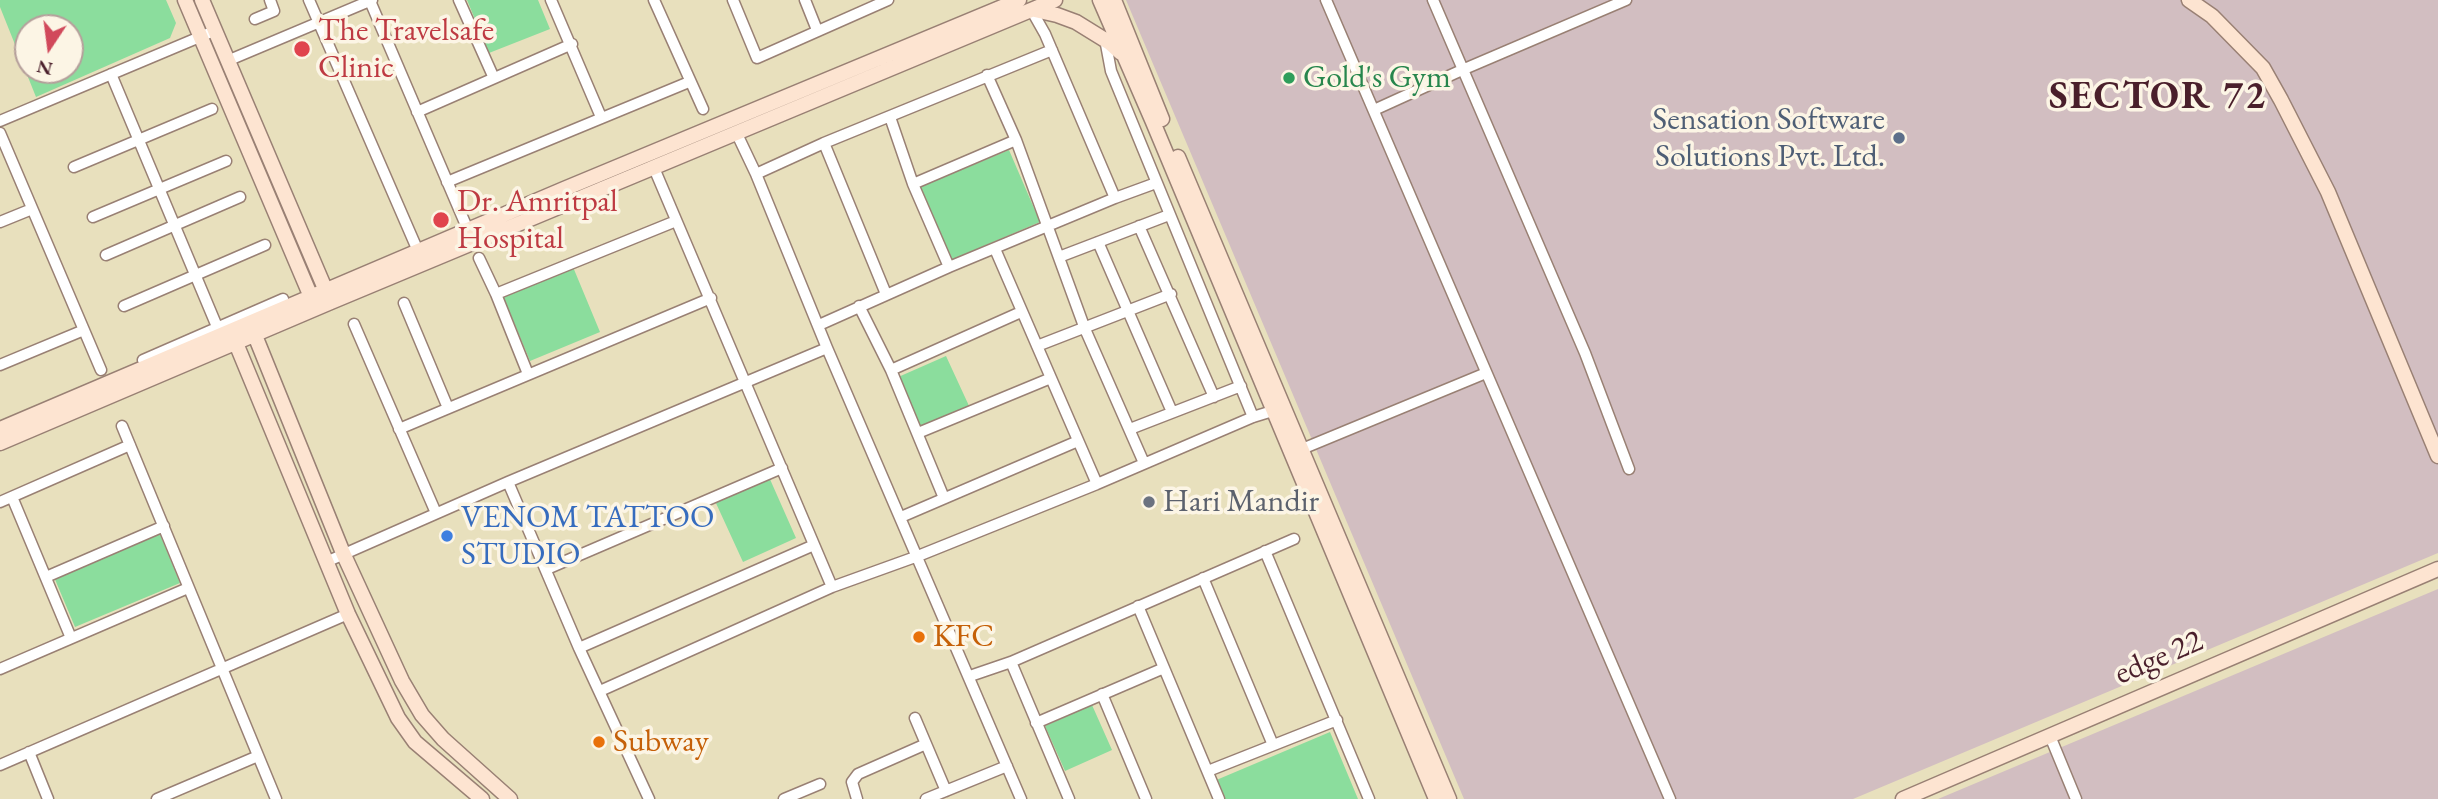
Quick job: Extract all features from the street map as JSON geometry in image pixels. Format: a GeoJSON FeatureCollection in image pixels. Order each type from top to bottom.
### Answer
{"type":"FeatureCollection","features":[{"type":"Feature","properties":{"kind":"main road"},"geometry":{"type":"LineString","coordinates":[[185,0],[228,61],[329,296]]}},
{"type":"Feature","properties":{"kind":"main road"},"geometry":{"type":"LineString","coordinates":[[202,0],[207,34],[314,302]]}},
{"type":"Feature","properties":{"kind":"main road"},"geometry":{"type":"LineString","coordinates":[[329,296],[418,251],[1019,0]]}},
{"type":"Feature","properties":{"kind":"main road"},"geometry":{"type":"LineString","coordinates":[[0,429],[228,334],[252,329],[654,168],[1055,0]]}},
{"type":"Feature","properties":{"kind":"main road"},"geometry":{"type":"LineString","coordinates":[[1100,0],[1279,409],[1302,449],[1450,799]]}},
{"type":"Feature","properties":{"kind":"main road"},"geometry":{"type":"LineString","coordinates":[[1114,0],[1436,799]]}},
{"type":"Feature","properties":{"kind":"main road"},"geometry":{"type":"LineString","coordinates":[[2189,0],[2212,16],[2263,68],[2281,100],[2328,192],[2438,456]]}},
{"type":"Feature","properties":{"kind":"main road"},"geometry":{"type":"LineString","coordinates":[[1034,10],[1067,18],[1105,39],[1124,57]]}},
{"type":"Feature","properties":{"kind":"main road"},"geometry":{"type":"LineString","coordinates":[[252,329],[343,553],[402,681],[422,715],[443,739],[510,799]]}},
{"type":"Feature","properties":{"kind":"main road"},"geometry":{"type":"LineString","coordinates":[[0,443],[228,334]]}},
{"type":"Feature","properties":{"kind":"main road"},"geometry":{"type":"LineString","coordinates":[[228,334],[348,614],[406,731],[415,742],[482,799]]}},
{"type":"Feature","properties":{"kind":"main road","name":"edge 22"},"geometry":{"type":"LineString","coordinates":[[1903,799],[2438,569]]}},
{"type":"Feature","properties":{"kind":"street"},"geometry":{"type":"LineString","coordinates":[[254,19],[274,11],[270,0]]}},
{"type":"Feature","properties":{"kind":"street"},"geometry":{"type":"LineString","coordinates":[[309,0],[418,251]]}},
{"type":"Feature","properties":{"kind":"street"},"geometry":{"type":"LineString","coordinates":[[459,0],[493,76]]}},
{"type":"Feature","properties":{"kind":"street"},"geometry":{"type":"LineString","coordinates":[[551,0],[601,117]]}},
{"type":"Feature","properties":{"kind":"street"},"geometry":{"type":"LineString","coordinates":[[654,0],[703,108]]}},
{"type":"Feature","properties":{"kind":"street"},"geometry":{"type":"LineString","coordinates":[[733,0],[757,58],[888,0]]}},
{"type":"Feature","properties":{"kind":"street"},"geometry":{"type":"LineString","coordinates":[[804,0],[817,30]]}},
{"type":"Feature","properties":{"kind":"street"},"geometry":{"type":"LineString","coordinates":[[1326,0],[1670,799]]}},
{"type":"Feature","properties":{"kind":"street"},"geometry":{"type":"LineString","coordinates":[[1433,0],[1586,353],[1629,468]]}},
{"type":"Feature","properties":{"kind":"street"},"geometry":{"type":"LineString","coordinates":[[1374,110],[1462,69],[1626,0]]}},
{"type":"Feature","properties":{"kind":"street"},"geometry":{"type":"LineString","coordinates":[[228,61],[371,1],[465,223]]}},
{"type":"Feature","properties":{"kind":"street"},"geometry":{"type":"LineString","coordinates":[[1034,10],[1115,198]]}},
{"type":"Feature","properties":{"kind":"street"},"geometry":{"type":"LineString","coordinates":[[0,121],[207,34]]}},
{"type":"Feature","properties":{"kind":"street"},"geometry":{"type":"LineString","coordinates":[[1105,39],[1111,71],[1253,417]]}},
{"type":"Feature","properties":{"kind":"street"},"geometry":{"type":"LineString","coordinates":[[416,112],[493,76],[572,44]]}},
{"type":"Feature","properties":{"kind":"street"},"geometry":{"type":"LineString","coordinates":[[756,174],[824,143],[1052,50]]}},
{"type":"Feature","properties":{"kind":"street"},"geometry":{"type":"LineString","coordinates":[[111,74],[195,276],[228,334]]}},
{"type":"Feature","properties":{"kind":"street"},"geometry":{"type":"LineString","coordinates":[[987,75],[1016,140],[1085,329],[1144,463]]}},
{"type":"Feature","properties":{"kind":"street"},"geometry":{"type":"LineString","coordinates":[[447,182],[689,82]]}},
{"type":"Feature","properties":{"kind":"street"},"geometry":{"type":"LineString","coordinates":[[74,167],[212,109]]}},
{"type":"Feature","properties":{"kind":"street"},"geometry":{"type":"LineString","coordinates":[[890,117],[913,184],[949,267]]}},
{"type":"Feature","properties":{"kind":"street"},"geometry":{"type":"LineString","coordinates":[[0,133],[101,370]]}},
{"type":"Feature","properties":{"kind":"street"},"geometry":{"type":"LineString","coordinates":[[737,134],[1021,799]]}},
{"type":"Feature","properties":{"kind":"street"},"geometry":{"type":"LineString","coordinates":[[913,184],[1016,140]]}},
{"type":"Feature","properties":{"kind":"street"},"geometry":{"type":"LineString","coordinates":[[824,143],[886,294]]}},
{"type":"Feature","properties":{"kind":"street"},"geometry":{"type":"LineString","coordinates":[[93,217],[226,161]]}},
{"type":"Feature","properties":{"kind":"street"},"geometry":{"type":"LineString","coordinates":[[654,168],[832,587]]}},
{"type":"Feature","properties":{"kind":"street"},"geometry":{"type":"LineString","coordinates":[[819,325],[1048,225],[1156,183]]}},
{"type":"Feature","properties":{"kind":"street"},"geometry":{"type":"LineString","coordinates":[[106,255],[240,197]]}},
{"type":"Feature","properties":{"kind":"street"},"geometry":{"type":"LineString","coordinates":[[0,222],[32,209]]}},
{"type":"Feature","properties":{"kind":"street"},"geometry":{"type":"LineString","coordinates":[[1059,257],[1169,215]]}},
{"type":"Feature","properties":{"kind":"street"},"geometry":{"type":"LineString","coordinates":[[496,295],[676,220]]}},
{"type":"Feature","properties":{"kind":"street"},"geometry":{"type":"LineString","coordinates":[[1139,226],[1214,397]]}},
{"type":"Feature","properties":{"kind":"street"},"geometry":{"type":"LineString","coordinates":[[1098,242],[1172,412]]}},
{"type":"Feature","properties":{"kind":"street"},"geometry":{"type":"LineString","coordinates":[[124,306],[265,245]]}},
{"type":"Feature","properties":{"kind":"street"},"geometry":{"type":"LineString","coordinates":[[995,248],[1097,484]]}},
{"type":"Feature","properties":{"kind":"street"},"geometry":{"type":"LineString","coordinates":[[478,258],[528,374]]}},
{"type":"Feature","properties":{"kind":"street"},"geometry":{"type":"LineString","coordinates":[[1037,346],[1171,295]]}},
{"type":"Feature","properties":{"kind":"street"},"geometry":{"type":"LineString","coordinates":[[399,429],[711,298]]}},
{"type":"Feature","properties":{"kind":"street"},"geometry":{"type":"LineString","coordinates":[[144,360],[228,334],[283,299]]}},
{"type":"Feature","properties":{"kind":"street"},"geometry":{"type":"LineString","coordinates":[[404,303],[448,408]]}},
{"type":"Feature","properties":{"kind":"street"},"geometry":{"type":"LineString","coordinates":[[859,306],[891,370],[944,498]]}},
{"type":"Feature","properties":{"kind":"street"},"geometry":{"type":"LineString","coordinates":[[891,370],[1021,312]]}},
{"type":"Feature","properties":{"kind":"street"},"geometry":{"type":"LineString","coordinates":[[354,324],[436,513]]}},
{"type":"Feature","properties":{"kind":"street"},"geometry":{"type":"LineString","coordinates":[[1,363],[84,330]]}},
{"type":"Feature","properties":{"kind":"street"},"geometry":{"type":"LineString","coordinates":[[326,562],[827,348]]}},
{"type":"Feature","properties":{"kind":"street"},"geometry":{"type":"LineString","coordinates":[[1302,449],[1486,373]]}},
{"type":"Feature","properties":{"kind":"street"},"geometry":{"type":"LineString","coordinates":[[918,433],[1051,378]]}},
{"type":"Feature","properties":{"kind":"street"},"geometry":{"type":"LineString","coordinates":[[1130,429],[1241,386]]}},
{"type":"Feature","properties":{"kind":"street"},"geometry":{"type":"LineString","coordinates":[[600,691],[832,587],[918,556],[1253,417],[1279,409]]}},
{"type":"Feature","properties":{"kind":"street"},"geometry":{"type":"LineString","coordinates":[[122,426],[276,799]]}},
{"type":"Feature","properties":{"kind":"street"},"geometry":{"type":"LineString","coordinates":[[901,517],[1078,442]]}},
{"type":"Feature","properties":{"kind":"street"},"geometry":{"type":"LineString","coordinates":[[0,502],[130,445]]}},
{"type":"Feature","properties":{"kind":"street"},"geometry":{"type":"LineString","coordinates":[[547,569],[782,468]]}},
{"type":"Feature","properties":{"kind":"street"},"geometry":{"type":"LineString","coordinates":[[508,482],[579,648],[649,799]]}},
{"type":"Feature","properties":{"kind":"street"},"geometry":{"type":"LineString","coordinates":[[12,497],[71,638]]}},
{"type":"Feature","properties":{"kind":"street"},"geometry":{"type":"LineString","coordinates":[[46,577],[164,526]]}},
{"type":"Feature","properties":{"kind":"street"},"geometry":{"type":"LineString","coordinates":[[970,676],[1011,662],[1294,539]]}},
{"type":"Feature","properties":{"kind":"street"},"geometry":{"type":"LineString","coordinates":[[579,648],[814,545]]}},
{"type":"Feature","properties":{"kind":"street"},"geometry":{"type":"LineString","coordinates":[[1265,551],[1369,799]]}},
{"type":"Feature","properties":{"kind":"street"},"geometry":{"type":"LineString","coordinates":[[1203,578],[1273,745]]}},
{"type":"Feature","properties":{"kind":"street"},"geometry":{"type":"LineString","coordinates":[[0,669],[188,588]]}},
{"type":"Feature","properties":{"kind":"street"},"geometry":{"type":"LineString","coordinates":[[1138,606],[1219,799]]}},
{"type":"Feature","properties":{"kind":"street"},"geometry":{"type":"LineString","coordinates":[[0,765],[348,614]]}},
{"type":"Feature","properties":{"kind":"street"},"geometry":{"type":"LineString","coordinates":[[1011,662],[1069,799]]}},
{"type":"Feature","properties":{"kind":"street"},"geometry":{"type":"LineString","coordinates":[[1036,723],[1164,668]]}},
{"type":"Feature","properties":{"kind":"street"},"geometry":{"type":"LineString","coordinates":[[1102,694],[1146,799]]}},
{"type":"Feature","properties":{"kind":"street"},"geometry":{"type":"LineString","coordinates":[[915,718],[946,791]]}},
{"type":"Feature","properties":{"kind":"street"},"geometry":{"type":"LineString","coordinates":[[1208,771],[1337,719]]}},
{"type":"Feature","properties":{"kind":"street"},"geometry":{"type":"LineString","coordinates":[[2050,736],[2076,799]]}},
{"type":"Feature","properties":{"kind":"street"},"geometry":{"type":"LineString","coordinates":[[857,799],[852,782],[858,774],[926,744]]}},
{"type":"Feature","properties":{"kind":"street"},"geometry":{"type":"LineString","coordinates":[[29,752],[48,799]]}},
{"type":"Feature","properties":{"kind":"street"},"geometry":{"type":"LineString","coordinates":[[158,799],[258,756]]}},
{"type":"Feature","properties":{"kind":"street"},"geometry":{"type":"LineString","coordinates":[[926,799],[1007,766]]}},
{"type":"Feature","properties":{"kind":"street"},"geometry":{"type":"LineString","coordinates":[[784,799],[820,784]]}},
{"type":"Feature","properties":{"kind":"shaded area","name":"SECTOR 72"},"geometry":{"type":"Polygon","coordinates":[[[1126,0],[2438,0],[2438,553],[1853,799],[1464,799],[1126,0]]]}},
{"type":"Feature","properties":{"kind":"shaded area"},"geometry":{"type":"Polygon","coordinates":[[[2438,589],[2438,799],[1938,799],[2438,589]]]}},
{"type":"Feature","properties":{"kind":"green space"},"geometry":{"type":"Polygon","coordinates":[[[0,0],[166,0],[176,23],[170,38],[84,76],[84,14],[14,14],[14,42],[0,7],[0,0]]]}},
{"type":"Feature","properties":{"kind":"green space"},"geometry":{"type":"Polygon","coordinates":[[[467,0],[538,0],[550,29],[489,53],[467,0]]]}},
{"type":"Feature","properties":{"kind":"green space"},"geometry":{"type":"Polygon","coordinates":[[[31,84],[66,84],[36,97],[31,84]]]}},
{"type":"Feature","properties":{"kind":"green space"},"geometry":{"type":"Polygon","coordinates":[[[1009,150],[1040,222],[951,260],[920,187],[1009,150]]]}},
{"type":"Feature","properties":{"kind":"green space"},"geometry":{"type":"Polygon","coordinates":[[[573,267],[600,332],[530,361],[503,296],[573,267]]]}},
{"type":"Feature","properties":{"kind":"green space"},"geometry":{"type":"Polygon","coordinates":[[[946,356],[970,408],[919,431],[896,378],[946,356]]]}},
{"type":"Feature","properties":{"kind":"green space"},"geometry":{"type":"Polygon","coordinates":[[[769,477],[796,538],[743,562],[715,501],[769,477]]]}},
{"type":"Feature","properties":{"kind":"green space"},"geometry":{"type":"Polygon","coordinates":[[[159,532],[180,583],[75,627],[54,577],[159,532]]]}},
{"type":"Feature","properties":{"kind":"green space"},"geometry":{"type":"Polygon","coordinates":[[[1092,705],[1112,750],[1065,771],[1045,726],[1092,705]]]}},
{"type":"Feature","properties":{"kind":"green space"},"geometry":{"type":"Polygon","coordinates":[[[1330,732],[1358,799],[1222,799],[1214,781],[1330,732]]]}},
{"type":"Feature","properties":{"kind":"place","name":"The Travelsafe Clinic"},"geometry":{"type":"Point","coordinates":[302,49]}},
{"type":"Feature","properties":{"kind":"place","name":"Gold's Gym"},"geometry":{"type":"Point","coordinates":[1289,78]}},
{"type":"Feature","properties":{"kind":"place","name":"Sensation Software Solutions Pvt. Ltd."},"geometry":{"type":"Point","coordinates":[1899,138]}},
{"type":"Feature","properties":{"kind":"place","name":"Dr. Amritpal Hospital"},"geometry":{"type":"Point","coordinates":[441,220]}},
{"type":"Feature","properties":{"kind":"place","name":"Hari Mandir"},"geometry":{"type":"Point","coordinates":[1149,502]}},
{"type":"Feature","properties":{"kind":"place","name":"VENOM TATTOO STUDIO"},"geometry":{"type":"Point","coordinates":[447,536]}},
{"type":"Feature","properties":{"kind":"place","name":"KFC"},"geometry":{"type":"Point","coordinates":[919,637]}},
{"type":"Feature","properties":{"kind":"place","name":"Subway"},"geometry":{"type":"Point","coordinates":[599,742]}},
{"type":"Feature","properties":{"kind":"district","name":"SECTOR 72"},"geometry":{"type":"Point","coordinates":[2158,98]}}]}
